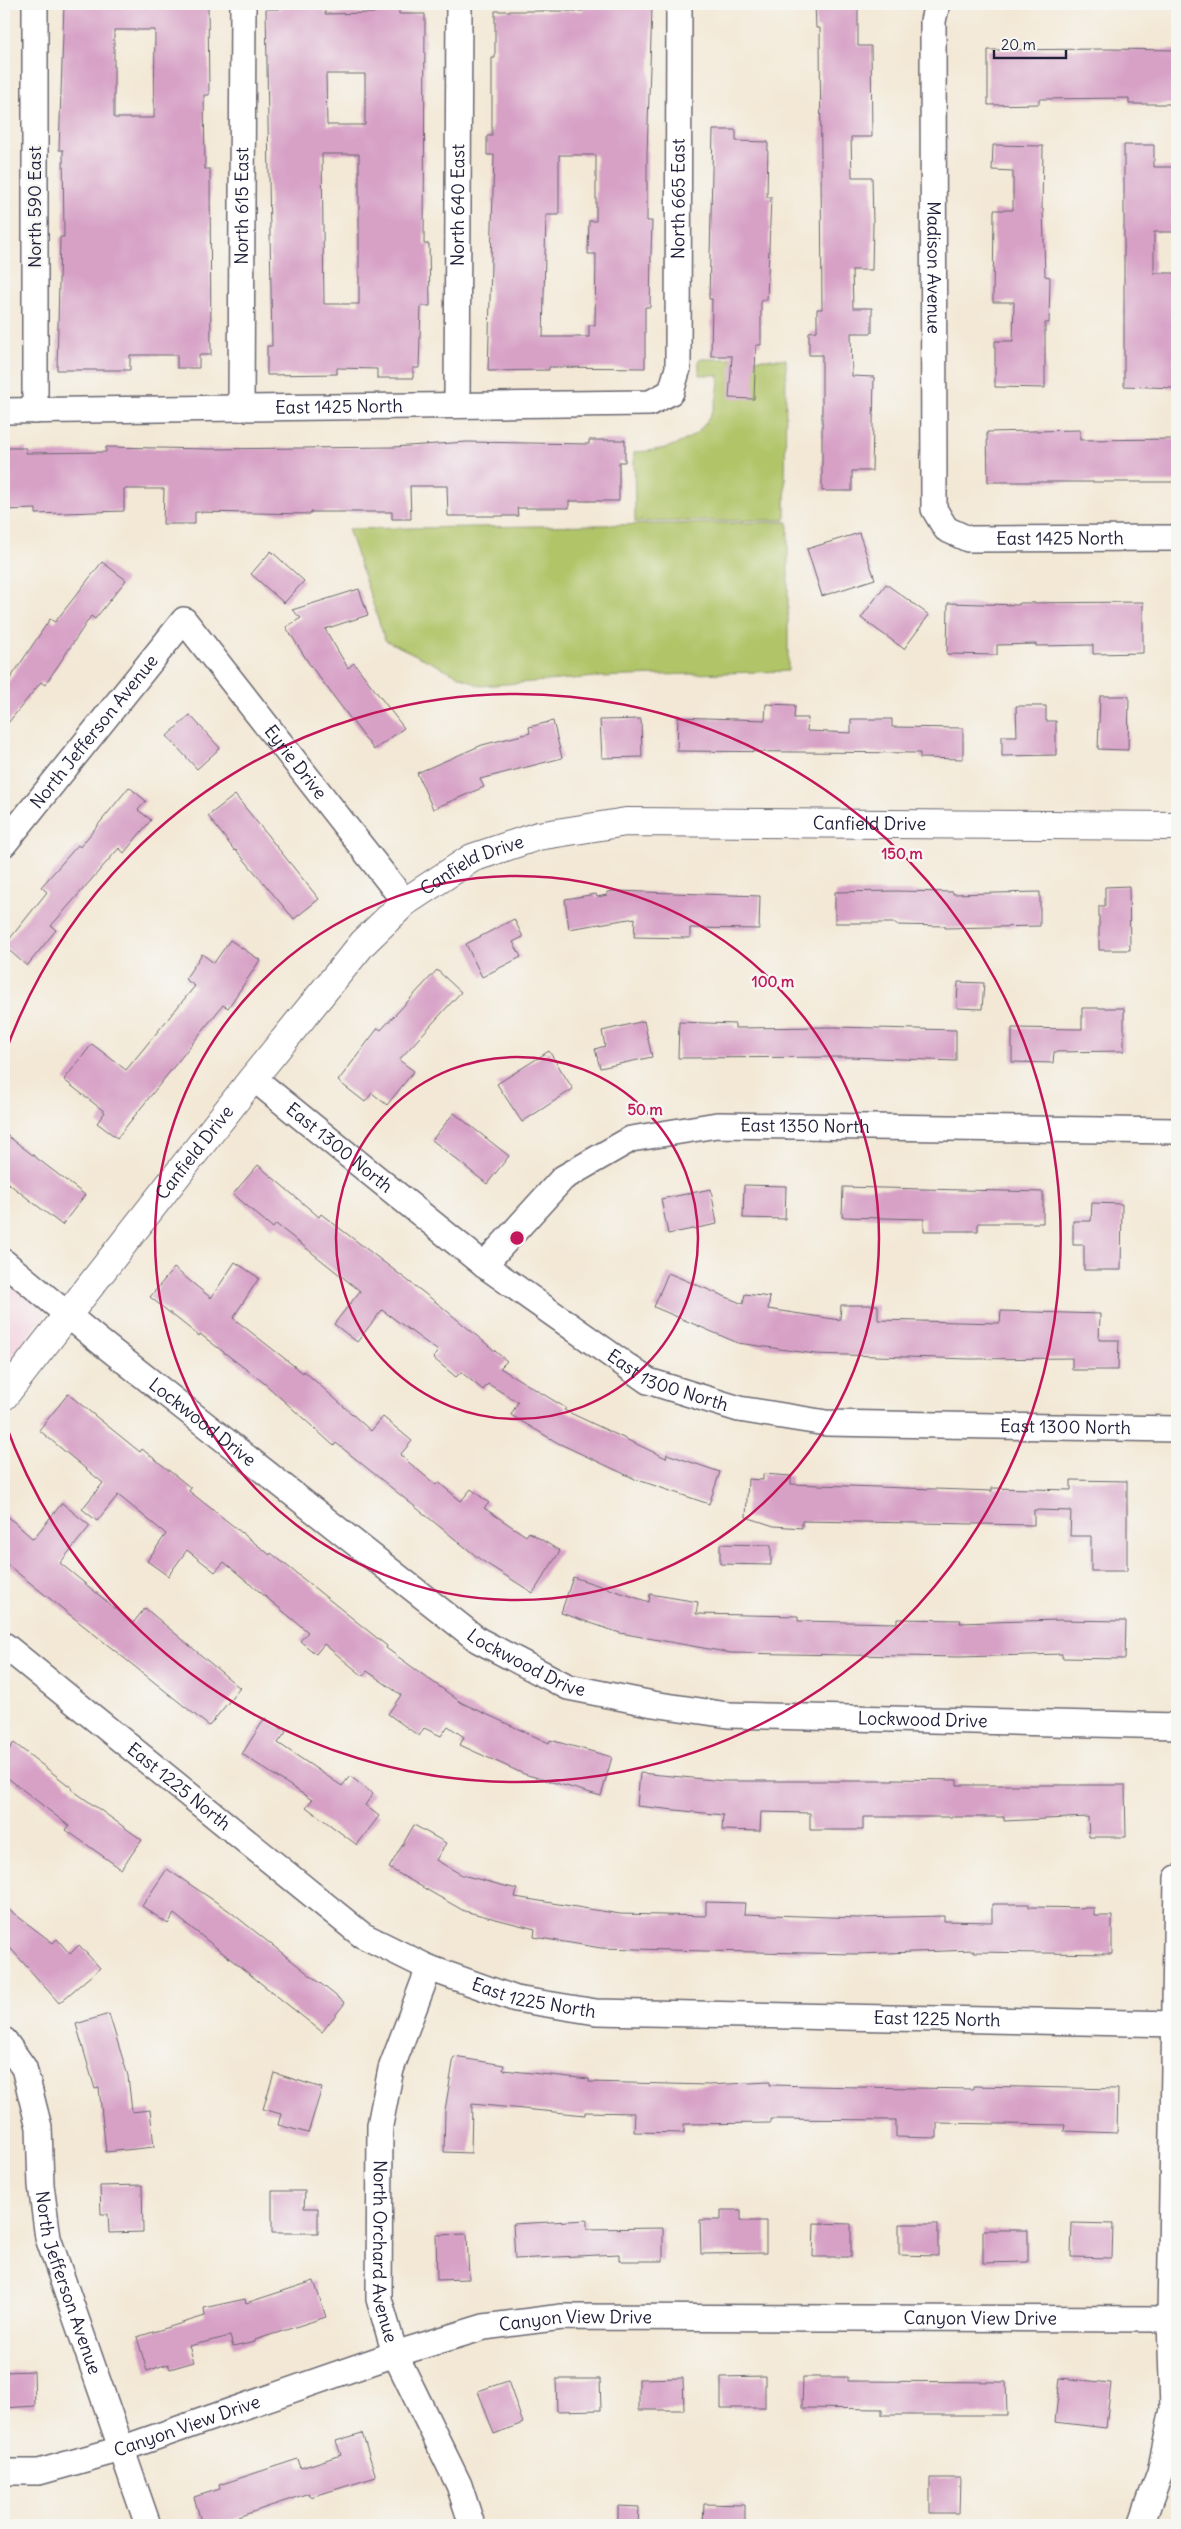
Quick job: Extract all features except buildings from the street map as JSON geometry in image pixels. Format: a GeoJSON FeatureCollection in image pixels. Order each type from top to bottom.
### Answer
{"type":"FeatureCollection","features":[{"type":"Feature","properties":{"kind":"street","name":"North 590 East"},"geometry":{"type":"LineString","coordinates":[[35,4],[35,411]]}},
{"type":"Feature","properties":{"kind":"street","name":"North 615 East"},"geometry":{"type":"LineString","coordinates":[[241,408],[243,4]]}},
{"type":"Feature","properties":{"kind":"street","name":"North 640 East"},"geometry":{"type":"LineString","coordinates":[[457,405],[459,4]]}},
{"type":"Feature","properties":{"kind":"street","name":"North 665 East"},"geometry":{"type":"LineString","coordinates":[[671,392],[678,368],[679,4]]}},
{"type":"Feature","properties":{"kind":"street","name":"Madison Avenue"},"geometry":{"type":"LineString","coordinates":[[937,4],[933,21],[934,509],[946,529]]}},
{"type":"Feature","properties":{"kind":"street","name":"East 1425 North"},"geometry":{"type":"LineString","coordinates":[[4,411],[650,402],[671,392]]}},
{"type":"Feature","properties":{"kind":"street","name":"East 1425 North"},"geometry":{"type":"LineString","coordinates":[[946,529],[968,539],[1177,538]]}},
{"type":"Feature","properties":{"kind":"street","name":"North Jefferson Avenue"},"geometry":{"type":"LineString","coordinates":[[4,844],[184,620]]}},
{"type":"Feature","properties":{"kind":"street","name":"Eyrie Drive"},"geometry":{"type":"LineString","coordinates":[[184,620],[406,902]]}},
{"type":"Feature","properties":{"kind":"street","name":"Canfield Drive"},"geometry":{"type":"LineString","coordinates":[[4,1396],[69,1316],[253,1078],[363,943],[406,902],[472,858],[538,836],[626,822],[1177,826]]}},
{"type":"Feature","properties":{"kind":"street","name":"East 1300 North"},"geometry":{"type":"LineString","coordinates":[[253,1078],[484,1265],[648,1381],[739,1409],[826,1423],[1177,1429]]}},
{"type":"Feature","properties":{"kind":"street","name":"East 1350 North"},"geometry":{"type":"LineString","coordinates":[[484,1265],[563,1178],[631,1139],[717,1126],[1177,1131]]}},
{"type":"Feature","properties":{"kind":"street","name":"Lockwood Drive"},"geometry":{"type":"LineString","coordinates":[[4,1262],[69,1316],[478,1640],[568,1687],[653,1704],[728,1715],[1177,1726]]}},
{"type":"Feature","properties":{"kind":"street","name":"East 1225 North"},"geometry":{"type":"LineString","coordinates":[[4,1645],[362,1935],[429,1968],[516,1999],[596,2012],[1175,2024]]}},
{"type":"Feature","properties":{"kind":"street"},"geometry":{"type":"LineString","coordinates":[[1141,2525],[1169,2475],[1173,2409],[1170,2319],[1177,1878]]}},
{"type":"Feature","properties":{"kind":"street","name":"North Orchard Avenue"},"geometry":{"type":"LineString","coordinates":[[429,1968],[391,2069],[380,2125],[379,2299],[395,2354],[459,2485],[472,2525]]}},
{"type":"Feature","properties":{"kind":"street","name":"North Jefferson Avenue"},"geometry":{"type":"LineString","coordinates":[[4,2040],[24,2068],[39,2127],[40,2184],[48,2238],[148,2525]]}},
{"type":"Feature","properties":{"kind":"street","name":"Canyon View Drive"},"geometry":{"type":"LineString","coordinates":[[4,2472],[39,2472],[121,2449],[395,2354],[484,2327],[562,2317],[1170,2319]]}},
{"type":"Feature","properties":{"kind":"shaded area"},"geometry":{"type":"Polygon","coordinates":[[[4,1279],[46,1313],[4,1367],[4,1279]]]}},
{"type":"Feature","properties":{"kind":"green space"},"geometry":{"type":"Polygon","coordinates":[[[699,359],[786,359],[785,520],[635,522],[634,452],[669,447],[683,441],[696,433],[706,423],[713,410],[719,375],[699,375],[699,359]]]}},
{"type":"Feature","properties":{"kind":"green space"},"geometry":{"type":"Polygon","coordinates":[[[788,522],[788,671],[597,677],[480,686],[385,640],[348,529],[788,522]]]}}]}
